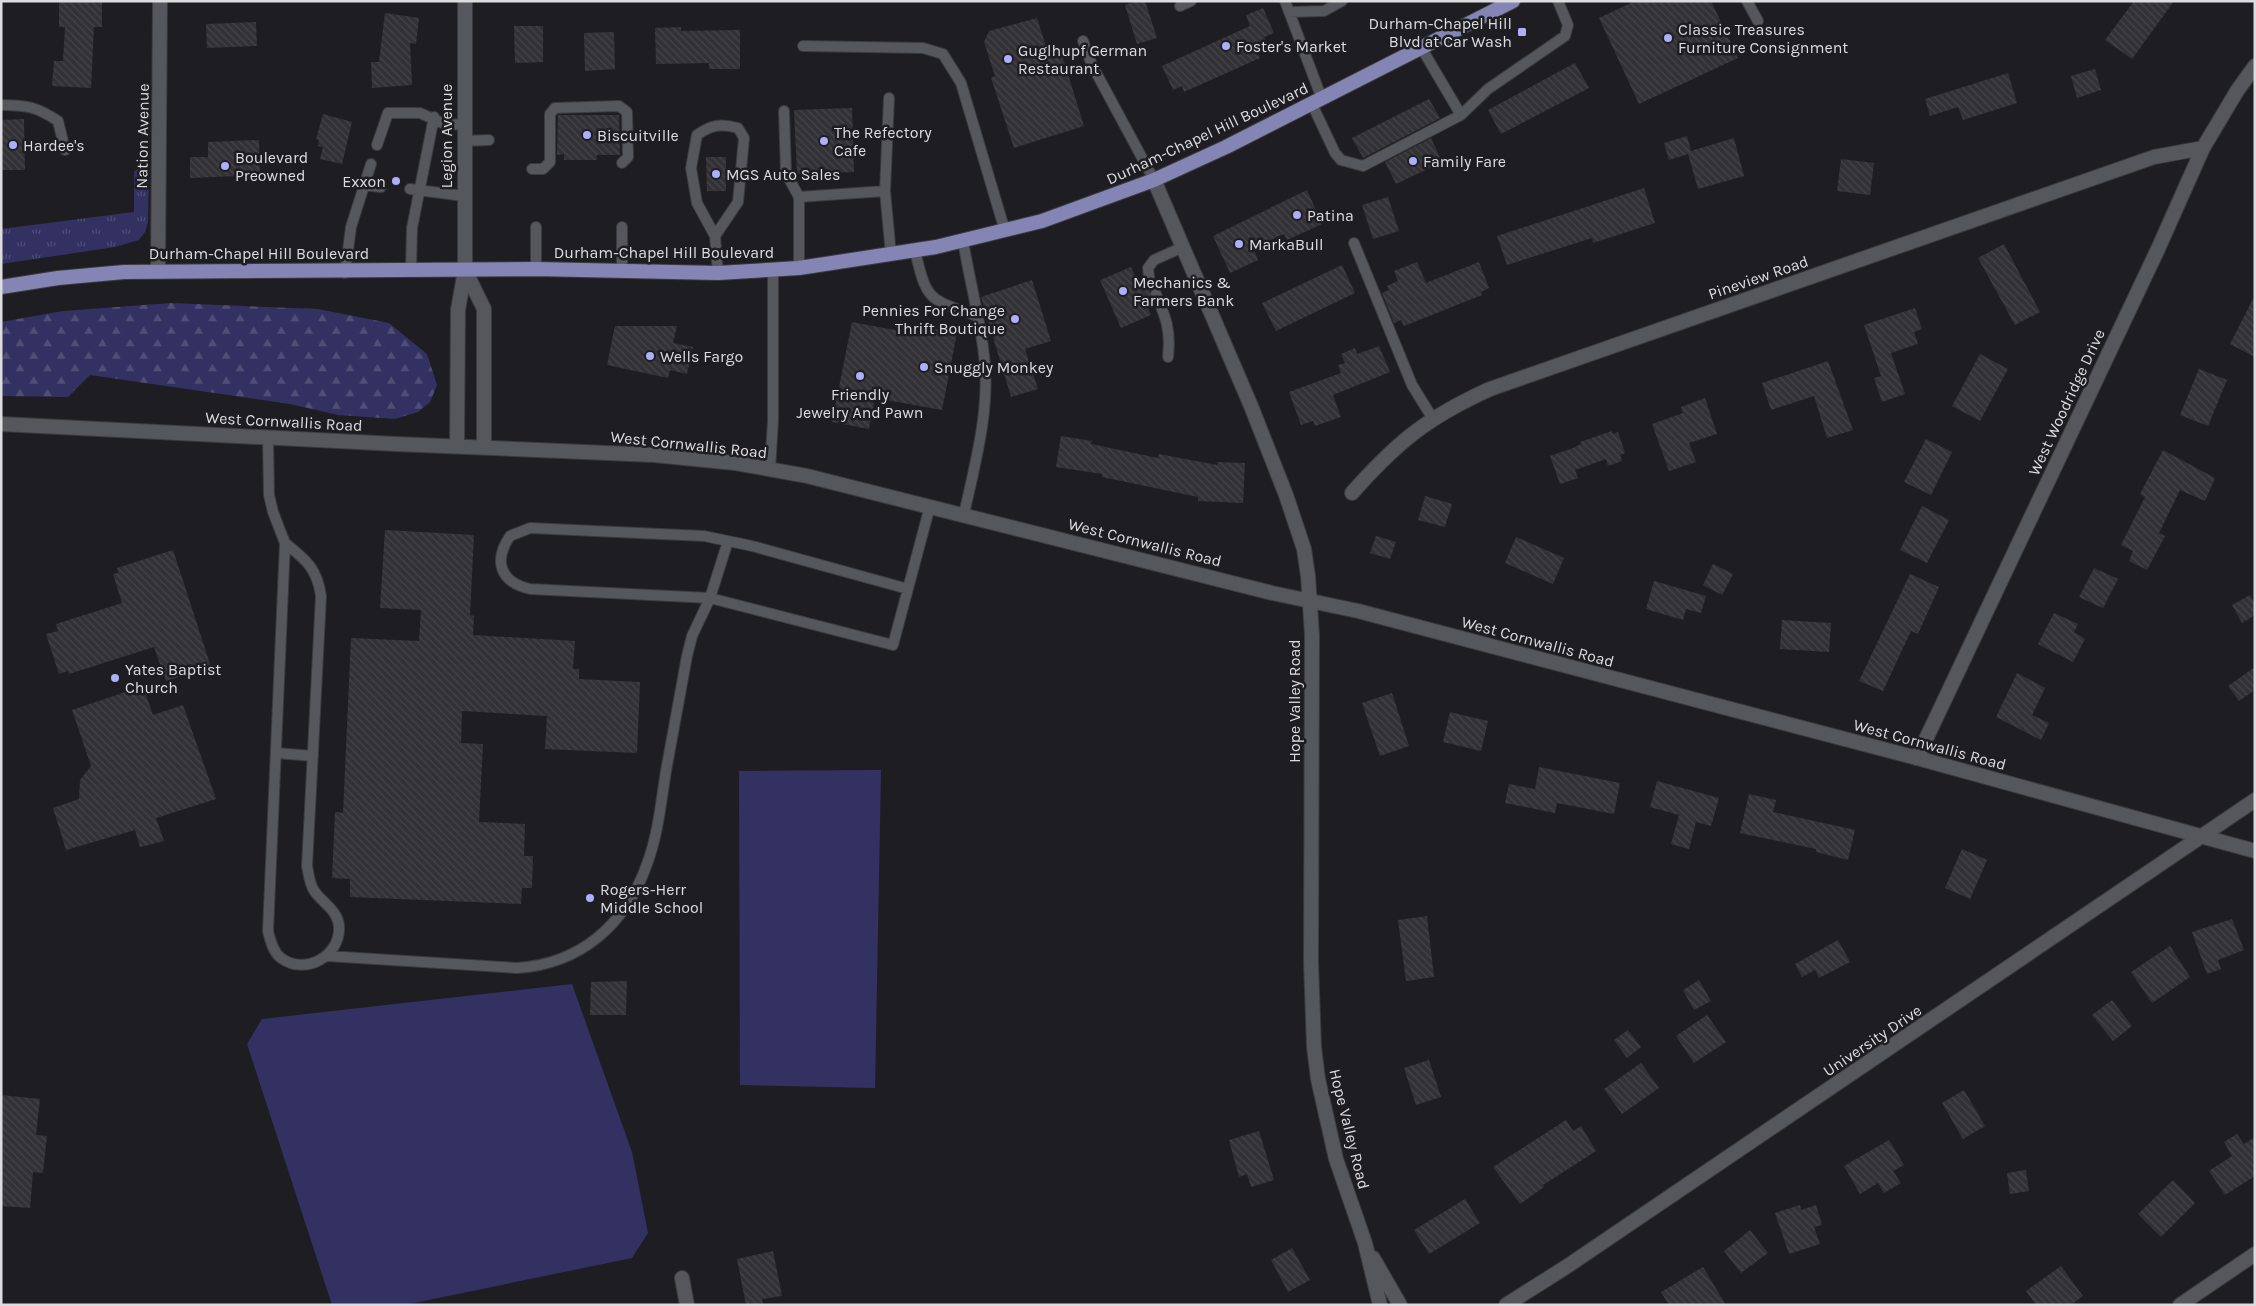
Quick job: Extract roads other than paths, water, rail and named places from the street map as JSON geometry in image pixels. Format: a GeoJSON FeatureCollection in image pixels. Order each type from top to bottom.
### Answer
{"type":"FeatureCollection","features":[{"type":"Feature","properties":{"kind":"main road","name":"Durham-Chapel Hill Boulevard"},"geometry":{"type":"LineString","coordinates":[[1,287],[78,275],[158,271],[346,272],[536,269],[718,273],[773,271],[914,251],[1005,232],[1105,200],[1154,180],[1226,148],[1513,1]]}},
{"type":"Feature","properties":{"kind":"street","name":"Nation Avenue"},"geometry":{"type":"LineString","coordinates":[[158,271],[160,1]]}},
{"type":"Feature","properties":{"kind":"street","name":"Legion Avenue"},"geometry":{"type":"LineString","coordinates":[[458,446],[458,310],[465,270],[463,124],[465,1]]}},
{"type":"Feature","properties":{"kind":"street","name":"West Woodridge Drive"},"geometry":{"type":"LineString","coordinates":[[1917,758],[2158,249],[2203,148],[2237,91],[2255,66]]}},
{"type":"Feature","properties":{"kind":"street","name":"Pineview Road"},"geometry":{"type":"LineString","coordinates":[[1352,493],[1397,444],[1433,418],[1459,403],[1524,377],[2154,157],[2203,148]]}},
{"type":"Feature","properties":{"kind":"street","name":"Hope Valley Road"},"geometry":{"type":"LineString","coordinates":[[1154,180],[1286,495],[1304,549],[1310,601],[1312,752],[1311,963],[1314,1047],[1318,1079],[1336,1159],[1365,1243],[1380,1305]]}},
{"type":"Feature","properties":{"kind":"street","name":"Legion Avenue"},"geometry":{"type":"LineString","coordinates":[[465,270],[484,309],[484,448]]}},
{"type":"Feature","properties":{"kind":"street","name":"West Cornwallis Road"},"geometry":{"type":"LineString","coordinates":[[1,424],[654,455],[735,463],[770,469],[964,514],[1310,601],[1358,611],[1917,758],[2202,838],[2255,851]]}},
{"type":"Feature","properties":{"kind":"street","name":"University Drive"},"geometry":{"type":"LineString","coordinates":[[1506,1305],[1566,1267],[2202,838],[2255,800]]}},
{"type":"Feature","properties":{"kind":"street","name":"Hope Valley Road"},"geometry":{"type":"LineString","coordinates":[[1365,1243],[1400,1305]]}},
{"type":"Feature","properties":{"kind":"street"},"geometry":{"type":"LineString","coordinates":[[2180,1305],[2255,1254]]}},
{"type":"Feature","properties":{"kind":"street"},"geometry":{"type":"LineString","coordinates":[[682,1278],[687,1305]]}},
{"type":"Feature","properties":{"kind":"lane"},"geometry":{"type":"LineString","coordinates":[[1180,6],[1191,1]]}},
{"type":"Feature","properties":{"kind":"lane"},"geometry":{"type":"LineString","coordinates":[[1286,1],[1335,153],[1341,160],[1363,166],[1460,115],[1488,89],[1565,36],[1568,25],[1558,1]]}},
{"type":"Feature","properties":{"kind":"lane"},"geometry":{"type":"LineString","coordinates":[[1290,12],[1324,10],[1342,1]]}},
{"type":"Feature","properties":{"kind":"lane"},"geometry":{"type":"LineString","coordinates":[[1747,1],[1758,21]]}},
{"type":"Feature","properties":{"kind":"lane"},"geometry":{"type":"LineString","coordinates":[[1083,41],[1092,65],[1154,180]]}},
{"type":"Feature","properties":{"kind":"lane"},"geometry":{"type":"LineString","coordinates":[[803,46],[923,48],[943,54],[960,83],[1005,232]]}},
{"type":"Feature","properties":{"kind":"lane"},"geometry":{"type":"LineString","coordinates":[[1422,49],[1460,115]]}},
{"type":"Feature","properties":{"kind":"lane"},"geometry":{"type":"LineString","coordinates":[[889,98],[885,191],[891,255]]}},
{"type":"Feature","properties":{"kind":"lane"},"geometry":{"type":"LineString","coordinates":[[1,105],[22,105],[39,108],[58,120],[65,150]]}},
{"type":"Feature","properties":{"kind":"lane"},"geometry":{"type":"LineString","coordinates":[[532,169],[543,169],[550,162],[550,114],[555,108],[619,106],[627,112],[628,157],[622,163]]}},
{"type":"Feature","properties":{"kind":"lane"},"geometry":{"type":"LineString","coordinates":[[784,112],[786,174],[798,197],[799,268]]}},
{"type":"Feature","properties":{"kind":"lane"},"geometry":{"type":"LineString","coordinates":[[377,145],[388,113],[420,113],[434,117],[447,125],[463,124]]}},
{"type":"Feature","properties":{"kind":"lane"},"geometry":{"type":"LineString","coordinates":[[411,270],[415,190],[434,117]]}},
{"type":"Feature","properties":{"kind":"lane"},"geometry":{"type":"LineString","coordinates":[[715,236],[738,202],[744,156],[744,138],[738,128],[725,124],[709,127],[697,135],[691,168],[697,203],[715,236],[718,273]]}},
{"type":"Feature","properties":{"kind":"lane"},"geometry":{"type":"LineString","coordinates":[[463,140],[488,140]]}},
{"type":"Feature","properties":{"kind":"lane"},"geometry":{"type":"LineString","coordinates":[[346,272],[351,227],[371,164]]}},
{"type":"Feature","properties":{"kind":"lane"},"geometry":{"type":"LineString","coordinates":[[364,185],[380,187]]}},
{"type":"Feature","properties":{"kind":"lane"},"geometry":{"type":"LineString","coordinates":[[415,190],[464,196]]}},
{"type":"Feature","properties":{"kind":"lane"},"geometry":{"type":"LineString","coordinates":[[798,197],[885,191]]}},
{"type":"Feature","properties":{"kind":"lane"},"geometry":{"type":"LineString","coordinates":[[536,226],[536,269]]}},
{"type":"Feature","properties":{"kind":"lane"},"geometry":{"type":"LineString","coordinates":[[622,227],[622,270]]}},
{"type":"Feature","properties":{"kind":"lane"},"geometry":{"type":"LineString","coordinates":[[963,241],[984,348],[985,386],[982,430],[964,514]]}},
{"type":"Feature","properties":{"kind":"lane"},"geometry":{"type":"LineString","coordinates":[[1354,243],[1412,385],[1433,418]]}},
{"type":"Feature","properties":{"kind":"lane"},"geometry":{"type":"LineString","coordinates":[[1149,278],[1148,268],[1154,260],[1183,247]]}},
{"type":"Feature","properties":{"kind":"lane"},"geometry":{"type":"LineString","coordinates":[[914,251],[924,287],[932,298],[977,316]]}},
{"type":"Feature","properties":{"kind":"lane"},"geometry":{"type":"LineString","coordinates":[[770,469],[773,421],[773,271]]}},
{"type":"Feature","properties":{"kind":"lane"},"geometry":{"type":"LineString","coordinates":[[1156,294],[1167,321],[1170,337],[1168,357]]}},
{"type":"Feature","properties":{"kind":"lane"},"geometry":{"type":"LineString","coordinates":[[268,438],[269,495],[273,512],[285,543],[268,930],[271,944],[281,958],[296,964],[313,964],[327,956],[337,942],[339,926],[332,910],[314,890],[308,873],[321,596],[318,579],[309,562],[285,543]]}},
{"type":"Feature","properties":{"kind":"lane"},"geometry":{"type":"LineString","coordinates":[[908,589],[704,536],[530,528],[510,536],[500,556],[502,571],[510,581],[519,587],[710,598],[893,645],[908,589],[930,506]]}},
{"type":"Feature","properties":{"kind":"lane"},"geometry":{"type":"LineString","coordinates":[[327,956],[532,967],[558,962],[598,938],[615,921],[635,889],[647,864],[656,831],[692,636],[710,598],[728,541]]}},
{"type":"Feature","properties":{"kind":"lane"},"geometry":{"type":"LineString","coordinates":[[276,753],[313,756]]}},
{"type":"Feature","properties":{"kind":"place","name":"Durham-Chapel Hill Blvd at Car Wash"},"geometry":{"type":"Point","coordinates":[1522,32]}},
{"type":"Feature","properties":{"kind":"place","name":"Classic Treasures Furniture Consignment"},"geometry":{"type":"Point","coordinates":[1668,38]}},
{"type":"Feature","properties":{"kind":"place","name":"Foster's Market"},"geometry":{"type":"Point","coordinates":[1226,46]}},
{"type":"Feature","properties":{"kind":"place","name":"Guglhupf German Restaurant"},"geometry":{"type":"Point","coordinates":[1008,59]}},
{"type":"Feature","properties":{"kind":"place","name":"Biscuitville"},"geometry":{"type":"Point","coordinates":[587,135]}},
{"type":"Feature","properties":{"kind":"place","name":"The Refectory Cafe"},"geometry":{"type":"Point","coordinates":[824,141]}},
{"type":"Feature","properties":{"kind":"place","name":"Hardee's"},"geometry":{"type":"Point","coordinates":[13,145]}},
{"type":"Feature","properties":{"kind":"place","name":"Family Fare"},"geometry":{"type":"Point","coordinates":[1413,161]}},
{"type":"Feature","properties":{"kind":"place","name":"Boulevard Preowned"},"geometry":{"type":"Point","coordinates":[225,166]}},
{"type":"Feature","properties":{"kind":"place","name":"MGS Auto Sales"},"geometry":{"type":"Point","coordinates":[716,174]}},
{"type":"Feature","properties":{"kind":"place","name":"Exxon"},"geometry":{"type":"Point","coordinates":[396,181]}},
{"type":"Feature","properties":{"kind":"place","name":"Patina"},"geometry":{"type":"Point","coordinates":[1297,215]}},
{"type":"Feature","properties":{"kind":"place","name":"MarkaBull"},"geometry":{"type":"Point","coordinates":[1239,244]}},
{"type":"Feature","properties":{"kind":"place","name":"Mechanics & Farmers Bank"},"geometry":{"type":"Point","coordinates":[1123,291]}},
{"type":"Feature","properties":{"kind":"place","name":"Pennies For Change Thrift Boutique"},"geometry":{"type":"Point","coordinates":[1015,319]}},
{"type":"Feature","properties":{"kind":"place","name":"Wells Fargo"},"geometry":{"type":"Point","coordinates":[650,356]}},
{"type":"Feature","properties":{"kind":"place","name":"Snuggly Monkey"},"geometry":{"type":"Point","coordinates":[924,367]}},
{"type":"Feature","properties":{"kind":"place","name":"Friendly Jewelry And Pawn"},"geometry":{"type":"Point","coordinates":[860,376]}},
{"type":"Feature","properties":{"kind":"place","name":"Yates Baptist Church"},"geometry":{"type":"Point","coordinates":[115,678]}},
{"type":"Feature","properties":{"kind":"place","name":"Rogers-Herr Middle School"},"geometry":{"type":"Point","coordinates":[590,898]}}]}
